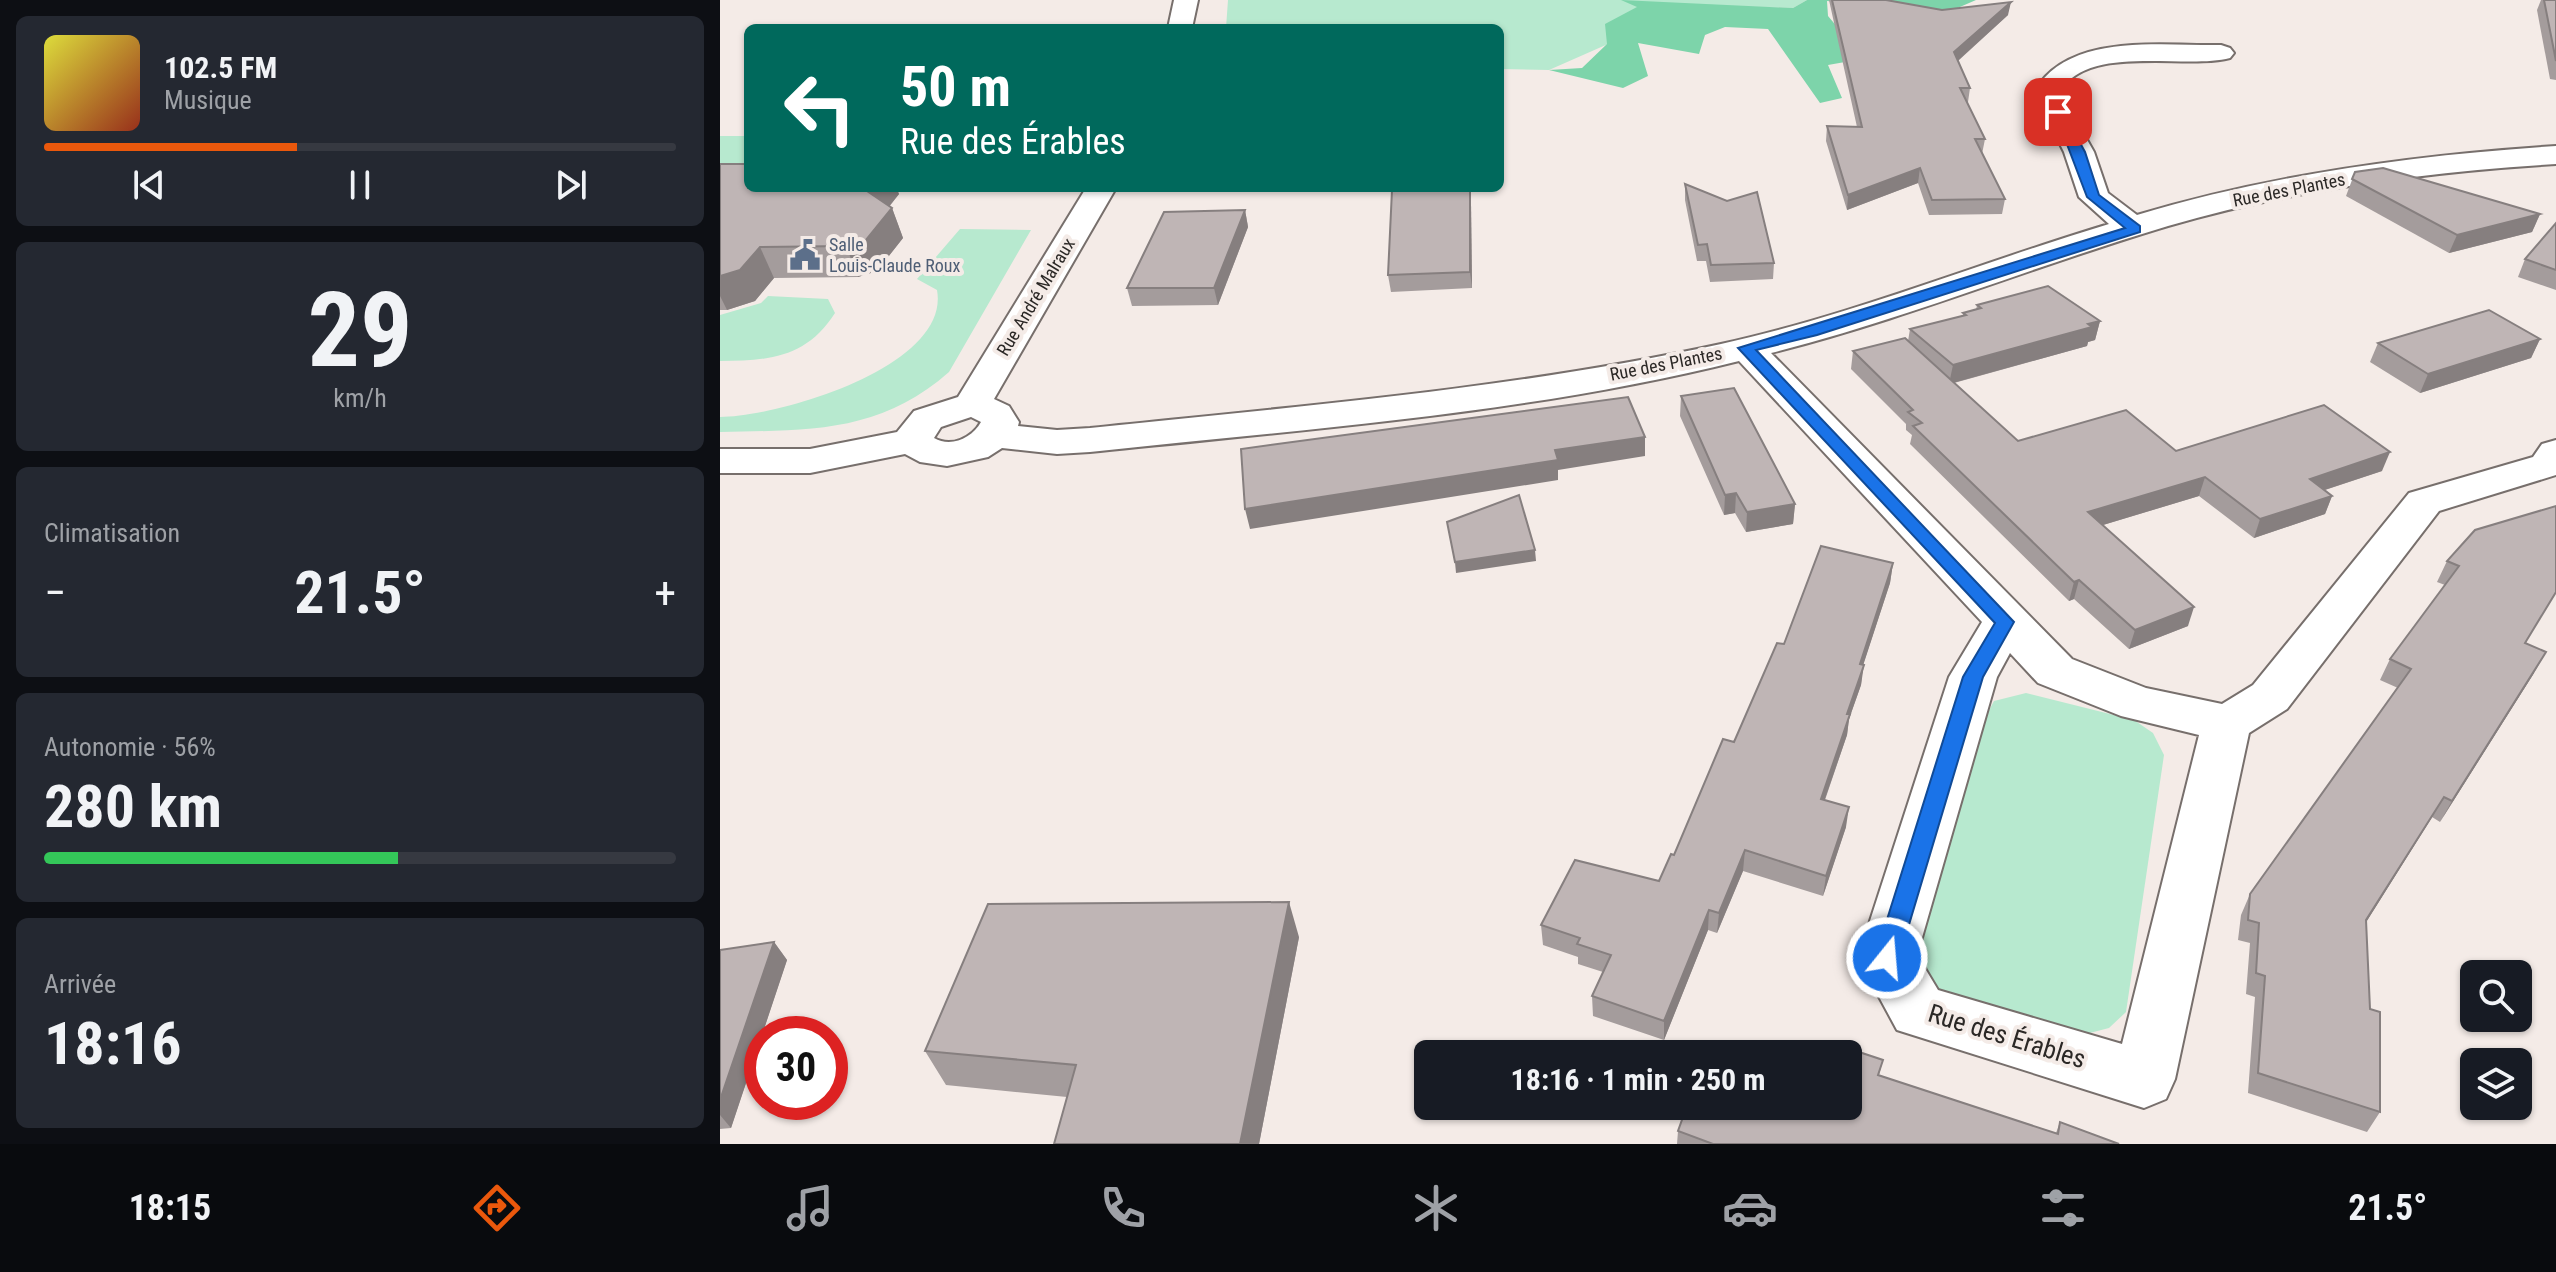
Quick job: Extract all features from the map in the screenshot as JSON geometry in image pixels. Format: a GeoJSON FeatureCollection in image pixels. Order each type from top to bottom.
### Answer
{"type":"FeatureCollection","features":[{"type":"Feature","properties":{"kind":"street"},"geometry":{"type":"LineString","coordinates":[[1181,24],[1186,0]]}},
{"type":"Feature","properties":{"kind":"street"},"geometry":{"type":"LineString","coordinates":[[2135,229],[2094,197],[2079,152],[2047,92],[2057,75],[2081,64],[2122,54],[2221,53]]}},
{"type":"Feature","properties":{"kind":"street","name":"Rue des Plantes"},"geometry":{"type":"LineString","coordinates":[[983,421],[1057,442],[1090,440],[1415,405],[1625,373],[1812,332],[2135,229],[2244,198],[2461,161],[2556,155]]}},
{"type":"Feature","properties":{"kind":"street","name":"Rue André Malraux"},"geometry":{"type":"LineString","coordinates":[[983,421],[1099,192]]}},
{"type":"Feature","properties":{"kind":"street"},"geometry":{"type":"LineString","coordinates":[[1746,348],[2055,671],[2138,704],[2228,723],[2270,697],[2424,502],[2548,465],[2556,452]]}},
{"type":"Feature","properties":{"kind":"street"},"geometry":{"type":"LineString","coordinates":[[720,461],[810,461],[914,440],[919,448],[947,454],[965,451],[983,421]]}},
{"type":"Feature","properties":{"kind":"street","name":"Rue des Érables"},"geometry":{"type":"LineString","coordinates":[[2005,622],[1973,677],[1887,958],[1918,1011],[2144,1079],[2216,758],[2228,723]]}},
{"type":"Feature","properties":{"kind":"green space"},"geometry":{"type":"Polygon","coordinates":[[[1228,0],[1807,0],[1793,8],[1675,5],[1608,44],[1549,70],[1504,69],[1504,24],[1226,24],[1228,0]]]}},
{"type":"Feature","properties":{"kind":"green space"},"geometry":{"type":"Polygon","coordinates":[[[1621,0],[1793,8],[1807,0],[1976,0],[1946,13],[1827,1],[1828,16],[1849,41],[1845,62],[1828,65],[1842,98],[1820,103],[1768,29],[1725,27],[1705,35],[1699,54],[1638,43],[1648,76],[1623,88],[1549,70],[1582,68],[1607,44],[1605,24],[1637,7],[1621,0]]]}},
{"type":"Feature","properties":{"kind":"green space"},"geometry":{"type":"Polygon","coordinates":[[[720,136],[744,136],[744,164],[720,164],[720,136]]]}},
{"type":"Feature","properties":{"kind":"green space"},"geometry":{"type":"Polygon","coordinates":[[[960,229],[1031,230],[949,372],[923,392],[869,418],[812,428],[720,432],[720,417],[780,408],[817,397],[890,364],[917,342],[934,318],[937,290],[917,279],[960,229]]]}},
{"type":"Feature","properties":{"kind":"green space"},"geometry":{"type":"Polygon","coordinates":[[[768,296],[828,299],[835,313],[812,339],[786,354],[755,360],[720,361],[720,315],[761,303],[768,296]]]}},
{"type":"Feature","properties":{"kind":"green space"},"geometry":{"type":"Polygon","coordinates":[[[2026,693],[2134,720],[2153,733],[2164,755],[2126,1012],[2109,1028],[2082,1035],[1953,997],[1935,987],[1917,953],[1986,716],[1994,701],[2026,693]]]}},
{"type":"Feature","properties":{"kind":"building"},"geometry":{"type":"Polygon","coordinates":[[[1832,0],[1886,0],[1942,10],[2011,2],[1954,52],[1970,88],[1960,88],[1985,139],[1975,139],[2005,199],[1932,200],[1920,168],[1848,195],[1827,126],[1862,127],[1832,0]]]}},
{"type":"Feature","properties":{"kind":"building"},"geometry":{"type":"Polygon","coordinates":[[[2544,0],[2556,0],[2556,61],[2544,0]]]}},
{"type":"Feature","properties":{"kind":"building"},"geometry":{"type":"Polygon","coordinates":[[[720,164],[744,164],[744,192],[868,192],[892,208],[866,240],[846,246],[760,247],[740,270],[720,276],[720,164]]]}},
{"type":"Feature","properties":{"kind":"building"},"geometry":{"type":"Polygon","coordinates":[[[2383,168],[2540,214],[2457,235],[2352,179],[2355,172],[2383,168]]]}},
{"type":"Feature","properties":{"kind":"building"},"geometry":{"type":"Polygon","coordinates":[[[1685,184],[1727,201],[1757,192],[1774,263],[1711,265],[1707,244],[1698,245],[1685,184]]]}},
{"type":"Feature","properties":{"kind":"building"},"geometry":{"type":"Polygon","coordinates":[[[1392,192],[1470,192],[1470,272],[1388,275],[1392,192]]]}},
{"type":"Feature","properties":{"kind":"building"},"geometry":{"type":"Polygon","coordinates":[[[1245,210],[1214,288],[1127,288],[1164,212],[1245,210]]]}},
{"type":"Feature","properties":{"kind":"building"},"geometry":{"type":"Polygon","coordinates":[[[2556,223],[2556,270],[2525,259],[2556,223]]]}},
{"type":"Feature","properties":{"kind":"building"},"geometry":{"type":"Polygon","coordinates":[[[2048,286],[2100,321],[2088,324],[2092,327],[1953,365],[1910,329],[1966,315],[1963,313],[1981,308],[1977,305],[2048,286]]]}},
{"type":"Feature","properties":{"kind":"building"},"geometry":{"type":"Polygon","coordinates":[[[2489,310],[2540,339],[2428,374],[2378,343],[2489,310]]]}},
{"type":"Feature","properties":{"kind":"building"},"geometry":{"type":"Polygon","coordinates":[[[1905,338],[2018,441],[2126,410],[2176,451],[2324,405],[2390,452],[2310,479],[2332,496],[2260,519],[2205,477],[2088,512],[2194,607],[2135,630],[2079,580],[2074,582],[1913,426],[1922,423],[1908,412],[1913,410],[1853,351],[1905,338]]]}},
{"type":"Feature","properties":{"kind":"building"},"geometry":{"type":"Polygon","coordinates":[[[1734,388],[1795,504],[1747,512],[1736,493],[1725,495],[1681,396],[1734,388]]]}},
{"type":"Feature","properties":{"kind":"building"},"geometry":{"type":"Polygon","coordinates":[[[1628,397],[1645,437],[1555,450],[1558,460],[1245,509],[1241,449],[1628,397]]]}},
{"type":"Feature","properties":{"kind":"building"},"geometry":{"type":"Polygon","coordinates":[[[1519,495],[1535,550],[1455,562],[1447,522],[1519,495]]]}},
{"type":"Feature","properties":{"kind":"building"},"geometry":{"type":"Polygon","coordinates":[[[2556,506],[2556,592],[2525,643],[2546,652],[2452,801],[2444,797],[2366,920],[2370,1009],[2380,1012],[2380,1112],[2258,1073],[2265,976],[2256,973],[2259,923],[2248,920],[2250,894],[2411,669],[2390,659],[2459,566],[2447,561],[2475,530],[2556,506]]]}},
{"type":"Feature","properties":{"kind":"building"},"geometry":{"type":"Polygon","coordinates":[[[1821,546],[1893,563],[1860,664],[1864,665],[1847,714],[1850,714],[1821,799],[1849,807],[1826,876],[1745,850],[1719,913],[1709,910],[1664,1021],[1592,996],[1611,955],[1577,944],[1580,938],[1541,925],[1575,860],[1659,881],[1671,854],[1674,855],[1723,739],[1734,742],[1777,643],[1784,644],[1821,546]]]}},
{"type":"Feature","properties":{"kind":"building"},"geometry":{"type":"Polygon","coordinates":[[[1289,902],[1240,1144],[1054,1144],[1076,1065],[925,1051],[988,904],[1289,902]]]}},
{"type":"Feature","properties":{"kind":"building"},"geometry":{"type":"Polygon","coordinates":[[[774,942],[749,1016],[744,1016],[744,1030],[720,1100],[720,950],[774,942]]]}},
{"type":"Feature","properties":{"kind":"building"},"geometry":{"type":"Polygon","coordinates":[[[1862,1053],[1883,1060],[1878,1075],[2058,1134],[2060,1122],[2119,1144],[1713,1144],[1678,1131],[1682,1120],[1862,1120],[1862,1053]]]}},
{"type":"Feature","properties":{"kind":"place","name":"Salle Louis-Claude Roux"},"geometry":{"type":"Point","coordinates":[805,255]}},
{"type":"Feature","properties":{"kind":"route"},"geometry":{"type":"LineString","coordinates":[[1887,958],[1973,677],[2005,622],[1746,348],[1812,332],[2135,229],[2094,197],[2079,152],[2058,112]]}}]}
